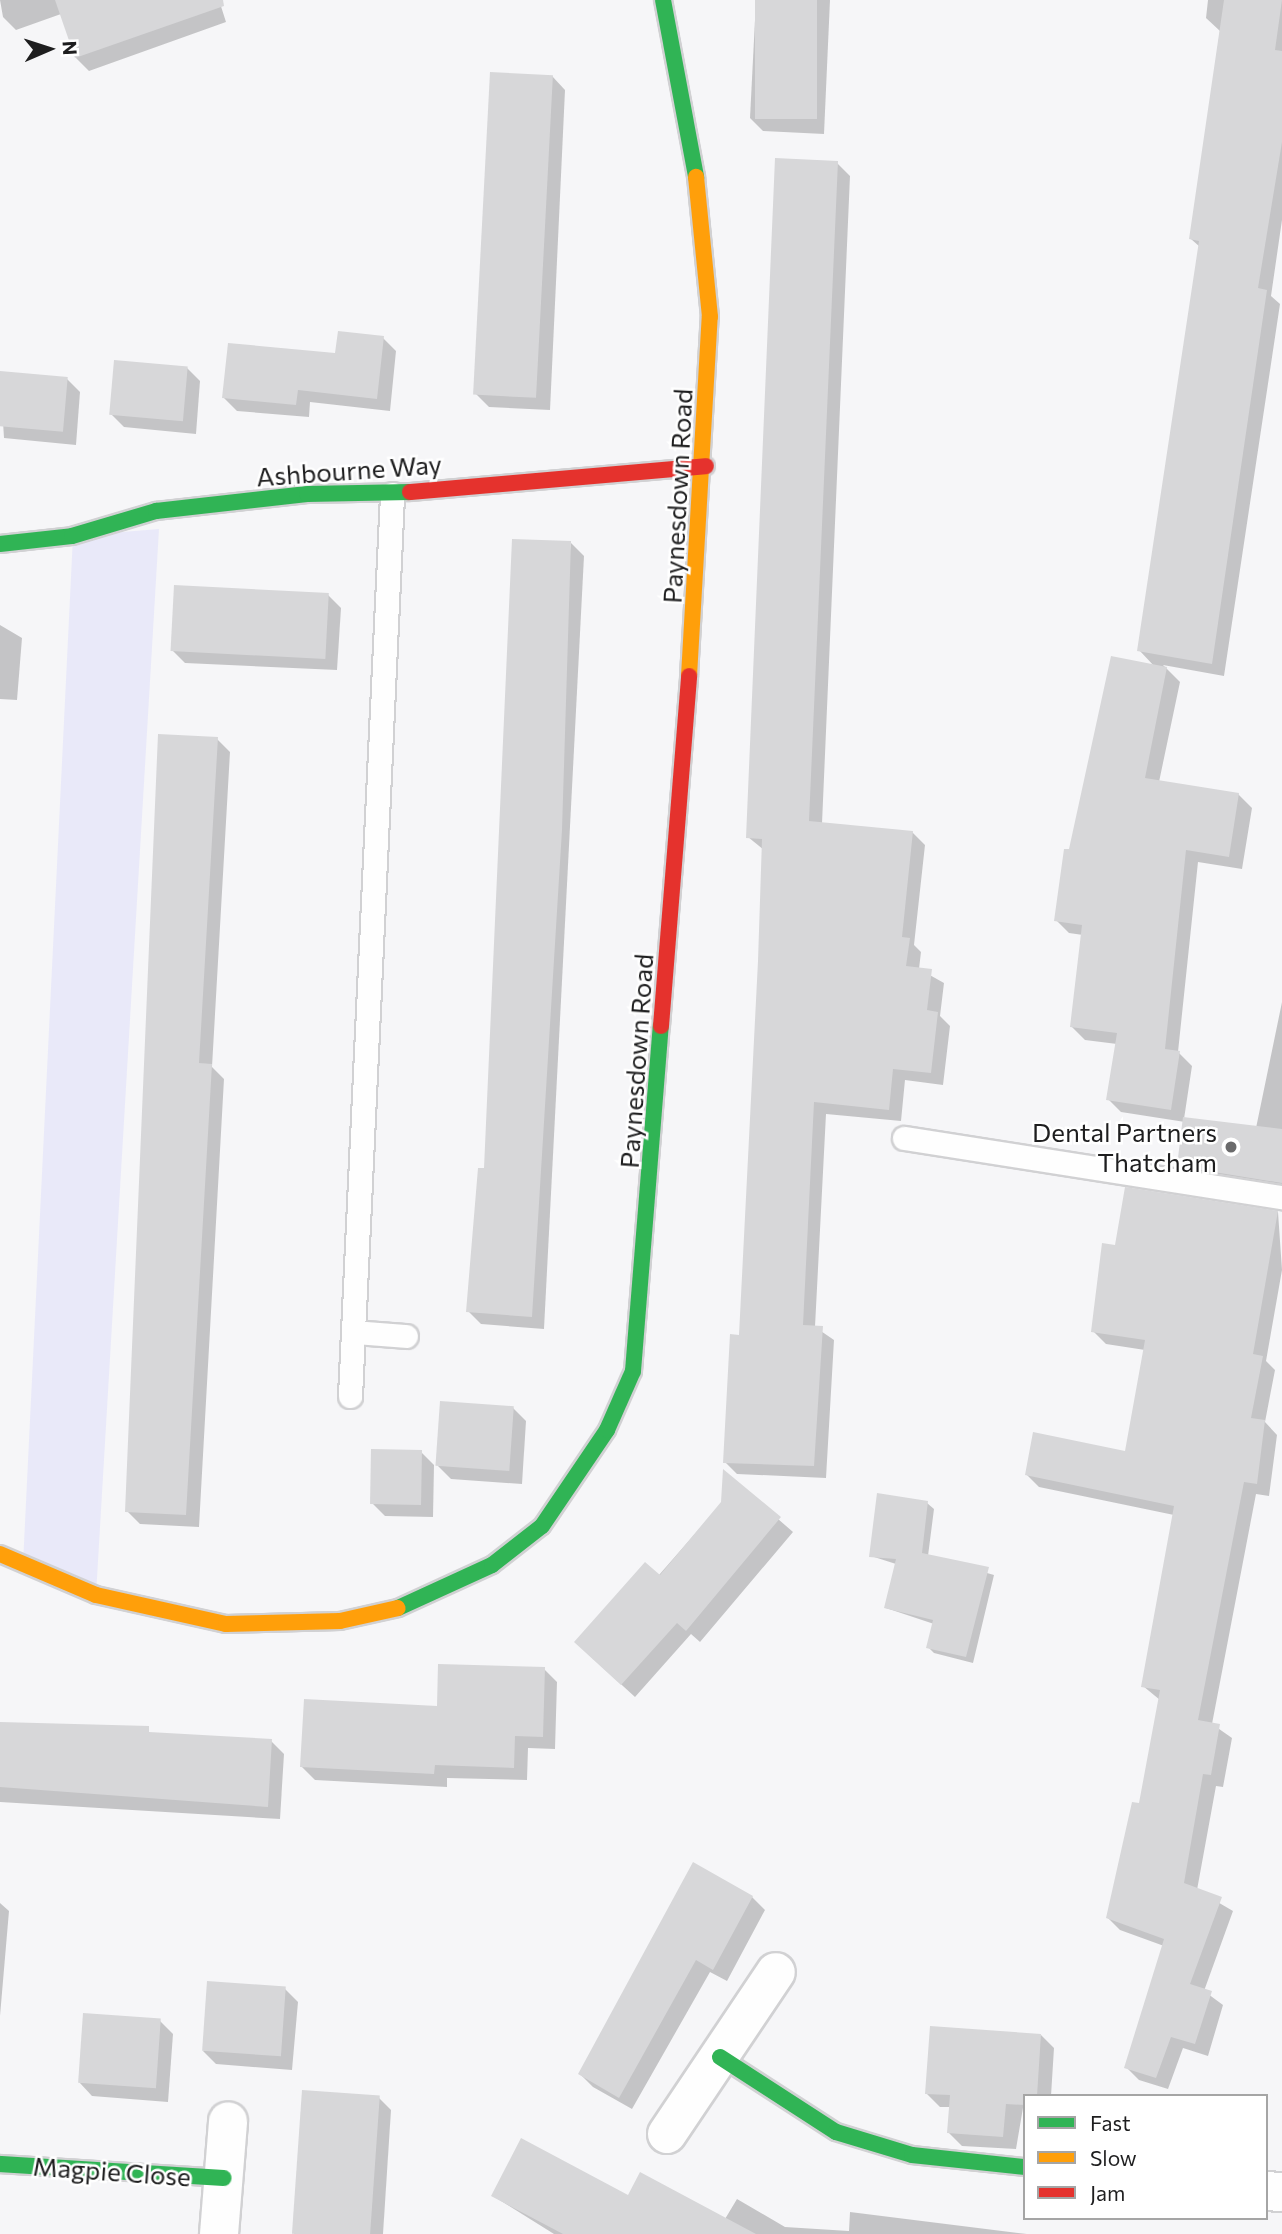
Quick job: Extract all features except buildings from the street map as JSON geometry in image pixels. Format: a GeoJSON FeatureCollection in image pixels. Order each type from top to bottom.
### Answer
{"type":"FeatureCollection","features":[{"type":"Feature","properties":{"kind":"street","name":"Paynesdown Road"},"geometry":{"type":"LineString","coordinates":[[0,1554],[158,1613],[226,1624],[340,1621],[395,1609],[492,1565],[542,1526],[576,1481],[633,1371],[642,1313],[706,466],[710,317],[691,130],[663,0]]}},
{"type":"Feature","properties":{"kind":"street","name":"Ashbourne Way"},"geometry":{"type":"LineString","coordinates":[[0,544],[72,536],[156,511],[307,494],[392,494],[706,466]]}},
{"type":"Feature","properties":{"kind":"street"},"geometry":{"type":"LineString","coordinates":[[667,2134],[776,1972]]}},
{"type":"Feature","properties":{"kind":"street"},"geometry":{"type":"LineString","coordinates":[[720,2057],[836,2132],[912,2155],[1023,2167]]}},
{"type":"Feature","properties":{"kind":"street","name":"Magpie Close"},"geometry":{"type":"LineString","coordinates":[[219,2234],[228,2121]]}},
{"type":"Feature","properties":{"kind":"street","name":"Magpie Close"},"geometry":{"type":"LineString","coordinates":[[0,2164],[224,2178]]}},
{"type":"Feature","properties":{"kind":"lane"},"geometry":{"type":"LineString","coordinates":[[350,1396],[392,494]]}},
{"type":"Feature","properties":{"kind":"lane"},"geometry":{"type":"LineString","coordinates":[[904,1138],[1282,1197]]}},
{"type":"Feature","properties":{"kind":"lane"},"geometry":{"type":"LineString","coordinates":[[354,1332],[406,1336]]}},
{"type":"Feature","properties":{"kind":"shaded area"},"geometry":{"type":"Polygon","coordinates":[[[159,529],[96,1595],[23,1564],[73,536],[159,529]]]}},
{"type":"Feature","properties":{"kind":"traffic: fast"},"geometry":{"type":"LineString","coordinates":[[663,0],[696,177]]}},
{"type":"Feature","properties":{"kind":"traffic: fast"},"geometry":{"type":"LineString","coordinates":[[0,544],[72,536],[156,511],[307,494],[410,492]]}},
{"type":"Feature","properties":{"kind":"traffic: fast"},"geometry":{"type":"LineString","coordinates":[[398,1608],[492,1565],[542,1526],[607,1430],[633,1371],[661,1026]]}},
{"type":"Feature","properties":{"kind":"traffic: fast"},"geometry":{"type":"LineString","coordinates":[[720,2057],[836,2132],[912,2155],[1023,2167]]}},
{"type":"Feature","properties":{"kind":"traffic: fast"},"geometry":{"type":"LineString","coordinates":[[0,2164],[224,2178]]}},
{"type":"Feature","properties":{"kind":"traffic: slow"},"geometry":{"type":"LineString","coordinates":[[689,676],[710,317],[696,177]]}},
{"type":"Feature","properties":{"kind":"traffic: slow"},"geometry":{"type":"LineString","coordinates":[[0,1554],[96,1595],[226,1624],[340,1621],[398,1608]]}},
{"type":"Feature","properties":{"kind":"traffic: jam"},"geometry":{"type":"LineString","coordinates":[[410,492],[706,466]]}},
{"type":"Feature","properties":{"kind":"traffic: jam"},"geometry":{"type":"LineString","coordinates":[[661,1026],[689,676]]}},
{"type":"Feature","properties":{"kind":"place","name":"Dental Partners Thatcham"},"geometry":{"type":"Point","coordinates":[1231,1147]}}]}
